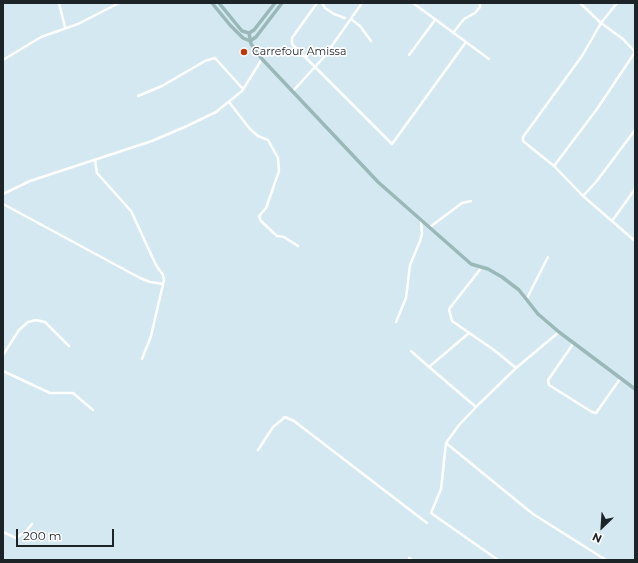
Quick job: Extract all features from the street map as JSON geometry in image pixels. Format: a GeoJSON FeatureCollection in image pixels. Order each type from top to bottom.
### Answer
{"type":"FeatureCollection","features":[{"type":"Feature","properties":{"kind":"street"},"geometry":{"type":"LineString","coordinates":[[59,3],[65,27]]}},
{"type":"Feature","properties":{"kind":"street"},"geometry":{"type":"LineString","coordinates":[[3,60],[41,37],[65,27],[78,24],[119,3]]}},
{"type":"Feature","properties":{"kind":"street"},"geometry":{"type":"LineString","coordinates":[[212,3],[230,26],[243,38],[250,41]]}},
{"type":"Feature","properties":{"kind":"street"},"geometry":{"type":"LineString","coordinates":[[219,3],[242,31],[249,33],[254,30],[275,3]]}},
{"type":"Feature","properties":{"kind":"street"},"geometry":{"type":"LineString","coordinates":[[250,41],[256,37],[282,3]]}},
{"type":"Feature","properties":{"kind":"street"},"geometry":{"type":"LineString","coordinates":[[317,3],[291,41],[392,144],[466,42]]}},
{"type":"Feature","properties":{"kind":"street"},"geometry":{"type":"LineString","coordinates":[[322,3],[325,8],[334,14],[345,18]]}},
{"type":"Feature","properties":{"kind":"street"},"geometry":{"type":"LineString","coordinates":[[293,91],[316,66],[362,3]]}},
{"type":"Feature","properties":{"kind":"street"},"geometry":{"type":"LineString","coordinates":[[413,3],[489,59]]}},
{"type":"Feature","properties":{"kind":"street"},"geometry":{"type":"LineString","coordinates":[[453,33],[464,19],[475,13],[480,7],[480,3]]}},
{"type":"Feature","properties":{"kind":"street"},"geometry":{"type":"LineString","coordinates":[[554,166],[597,109],[635,52],[623,39],[601,23],[580,3]]}},
{"type":"Feature","properties":{"kind":"street"},"geometry":{"type":"LineString","coordinates":[[617,3],[601,23],[582,56],[523,137],[523,141],[554,166],[583,196],[635,241]]}},
{"type":"Feature","properties":{"kind":"street"},"geometry":{"type":"LineString","coordinates":[[351,19],[360,26],[371,41]]}},
{"type":"Feature","properties":{"kind":"street"},"geometry":{"type":"LineString","coordinates":[[409,55],[435,20]]}},
{"type":"Feature","properties":{"kind":"street"},"geometry":{"type":"LineString","coordinates":[[249,33],[250,41],[262,59],[378,182],[471,264],[488,269],[502,277],[519,290],[526,301],[573,344],[635,389]]}},
{"type":"Feature","properties":{"kind":"street"},"geometry":{"type":"LineString","coordinates":[[138,96],[205,61],[215,58],[243,89]]}},
{"type":"Feature","properties":{"kind":"street"},"geometry":{"type":"LineString","coordinates":[[3,194],[30,181],[152,141],[216,112],[243,89],[262,59]]}},
{"type":"Feature","properties":{"kind":"street"},"geometry":{"type":"LineString","coordinates":[[229,102],[250,129],[258,136],[268,140],[278,158],[279,171],[266,208],[259,216],[261,221],[277,236],[284,237],[298,246]]}},
{"type":"Feature","properties":{"kind":"street"},"geometry":{"type":"LineString","coordinates":[[583,196],[596,182],[635,130]]}},
{"type":"Feature","properties":{"kind":"street"},"geometry":{"type":"LineString","coordinates":[[95,160],[97,173],[131,211],[156,264],[163,275],[163,284],[151,336],[142,359]]}},
{"type":"Feature","properties":{"kind":"street"},"geometry":{"type":"LineString","coordinates":[[612,220],[635,189]]}},
{"type":"Feature","properties":{"kind":"street"},"geometry":{"type":"LineString","coordinates":[[430,227],[462,203],[471,201]]}},
{"type":"Feature","properties":{"kind":"street"},"geometry":{"type":"LineString","coordinates":[[3,204],[84,246],[140,278],[150,282],[163,284]]}},
{"type":"Feature","properties":{"kind":"street"},"geometry":{"type":"LineString","coordinates":[[396,322],[406,298],[410,265],[422,234],[421,220]]}},
{"type":"Feature","properties":{"kind":"street"},"geometry":{"type":"LineString","coordinates":[[526,301],[548,257]]}},
{"type":"Feature","properties":{"kind":"street"},"geometry":{"type":"LineString","coordinates":[[482,268],[449,310],[452,321],[494,350],[516,368]]}},
{"type":"Feature","properties":{"kind":"street"},"geometry":{"type":"LineString","coordinates":[[3,355],[19,330],[28,322],[36,320],[45,322],[69,346]]}},
{"type":"Feature","properties":{"kind":"street"},"geometry":{"type":"LineString","coordinates":[[498,560],[431,514],[441,489],[446,443],[459,425],[476,407],[516,368],[559,332]]}},
{"type":"Feature","properties":{"kind":"street"},"geometry":{"type":"LineString","coordinates":[[429,366],[469,333]]}},
{"type":"Feature","properties":{"kind":"street"},"geometry":{"type":"LineString","coordinates":[[573,344],[548,380],[549,385],[592,412],[596,412],[620,379]]}},
{"type":"Feature","properties":{"kind":"street"},"geometry":{"type":"LineString","coordinates":[[411,351],[476,407]]}},
{"type":"Feature","properties":{"kind":"street"},"geometry":{"type":"LineString","coordinates":[[3,371],[50,393],[73,393],[93,410]]}},
{"type":"Feature","properties":{"kind":"street"},"geometry":{"type":"LineString","coordinates":[[258,450],[273,426],[285,417],[294,421],[427,523]]}},
{"type":"Feature","properties":{"kind":"street"},"geometry":{"type":"LineString","coordinates":[[446,443],[533,514],[606,560]]}},
{"type":"Feature","properties":{"kind":"street"},"geometry":{"type":"LineString","coordinates":[[3,532],[16,538],[26,531],[32,524]]}},
{"type":"Feature","properties":{"kind":"place","name":"Carrefour Amissa"},"geometry":{"type":"Point","coordinates":[244,52]}}]}
